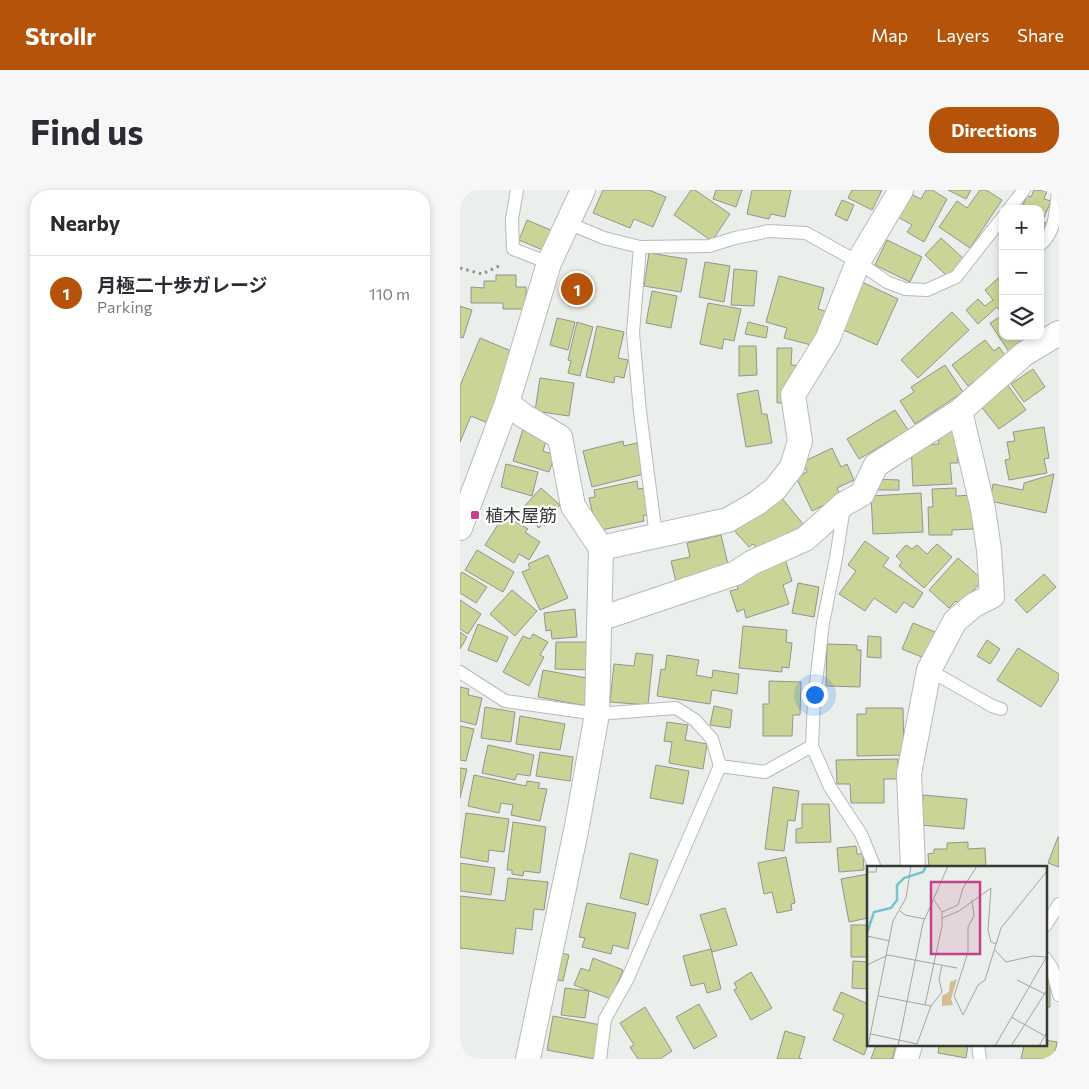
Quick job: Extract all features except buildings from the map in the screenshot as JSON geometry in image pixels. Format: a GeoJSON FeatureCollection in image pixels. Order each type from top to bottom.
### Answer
{"type":"FeatureCollection","features":[{"type":"Feature","properties":{"kind":"street"},"geometry":{"type":"LineString","coordinates":[[460,528],[507,403],[549,263],[582,190]]}},
{"type":"Feature","properties":{"kind":"street"},"geometry":{"type":"LineString","coordinates":[[601,548],[728,520],[757,503],[775,489],[792,467],[800,442],[793,395],[828,338],[858,262],[901,190]]}},
{"type":"Feature","properties":{"kind":"street"},"geometry":{"type":"LineString","coordinates":[[600,619],[736,573],[751,563],[805,539],[844,504],[862,494],[876,465],[960,410],[1047,336]]}},
{"type":"Feature","properties":{"kind":"street"},"geometry":{"type":"LineString","coordinates":[[507,403],[524,416],[560,437],[573,506],[601,548],[597,714],[528,1059]]}},
{"type":"Feature","properties":{"kind":"street"},"geometry":{"type":"LineString","coordinates":[[913,866],[909,774],[929,670],[955,621],[974,605],[992,596],[989,550],[983,509],[960,410]]}},
{"type":"Feature","properties":{"kind":"street"},"geometry":{"type":"LineString","coordinates":[[906,1059],[910,1046]]}},
{"type":"Feature","properties":{"kind":"lane"},"geometry":{"type":"LineString","coordinates":[[517,190],[512,219],[513,249],[549,263]]}},
{"type":"Feature","properties":{"kind":"lane"},"geometry":{"type":"LineString","coordinates":[[1012,205],[1024,190]]}},
{"type":"Feature","properties":{"kind":"lane"},"geometry":{"type":"LineString","coordinates":[[1044,243],[1054,222],[1058,190]]}},
{"type":"Feature","properties":{"kind":"lane"},"geometry":{"type":"LineString","coordinates":[[568,223],[604,238],[640,247],[709,246],[769,231],[806,233],[858,262],[887,282],[905,289],[927,290],[956,277],[999,222]]}},
{"type":"Feature","properties":{"kind":"lane"},"geometry":{"type":"LineString","coordinates":[[640,247],[633,333],[640,412],[656,536]]}},
{"type":"Feature","properties":{"kind":"lane"},"geometry":{"type":"LineString","coordinates":[[844,504],[823,624],[814,700],[812,746],[830,787],[861,834],[874,866]]}},
{"type":"Feature","properties":{"kind":"lane"},"geometry":{"type":"LineString","coordinates":[[929,670],[992,706],[1001,709]]}},
{"type":"Feature","properties":{"kind":"lane"},"geometry":{"type":"LineString","coordinates":[[460,672],[505,701],[597,714],[676,708],[695,720],[712,739],[720,766],[627,980],[606,1019],[600,1059]]}},
{"type":"Feature","properties":{"kind":"lane"},"geometry":{"type":"LineString","coordinates":[[720,766],[765,772],[812,746]]}},
{"type":"Feature","properties":{"kind":"lane"},"geometry":{"type":"LineString","coordinates":[[1046,924],[1059,904]]}},
{"type":"Feature","properties":{"kind":"lane"},"geometry":{"type":"LineString","coordinates":[[1046,959],[1052,968],[1059,995]]}},
{"type":"Feature","properties":{"kind":"lane"},"geometry":{"type":"LineString","coordinates":[[978,1046],[980,1059]]}},
{"type":"Feature","properties":{"kind":"path"},"geometry":{"type":"LineString","coordinates":[[460,268],[482,274],[500,265],[513,249]]}},
{"type":"Feature","properties":{"kind":"place","name":"月極二十歩ガレージ"},"geometry":{"type":"Point","coordinates":[577,289]}},
{"type":"Feature","properties":{"kind":"place","name":"植木屋筋"},"geometry":{"type":"Point","coordinates":[475,515]}}]}
